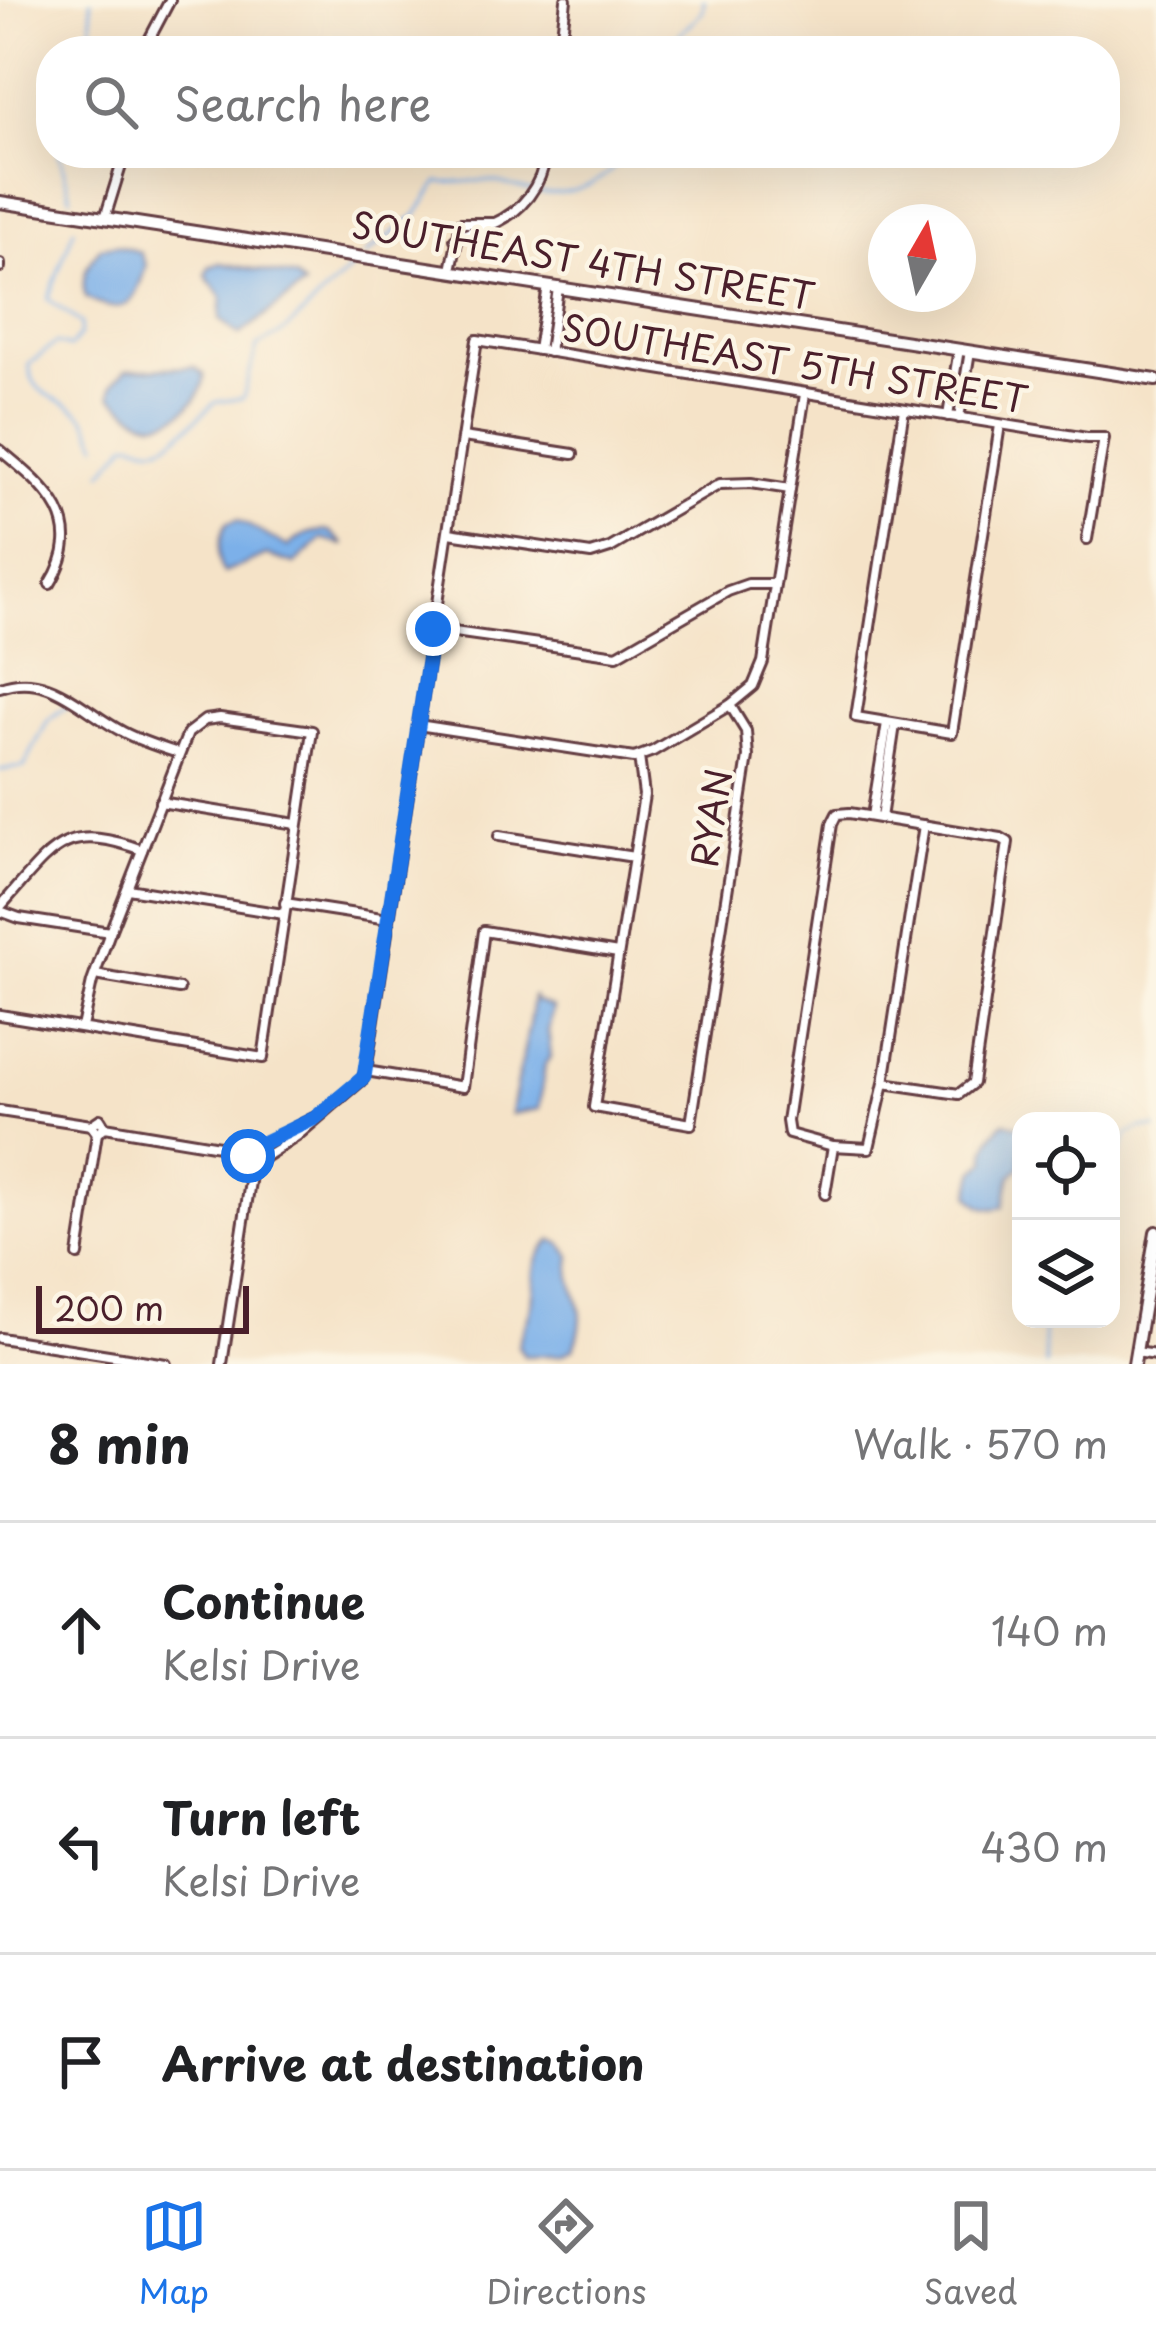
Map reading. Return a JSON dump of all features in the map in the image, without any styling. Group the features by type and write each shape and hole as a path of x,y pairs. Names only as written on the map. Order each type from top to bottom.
{"main road":[{"name":"SOUTHEAST 4TH STREET","path":"0,202 1156,380"},
{"path":"1135,1358 1156,1232"}],"street":[{"path":"151,36 170,0"},
{"path":"562,36 566,0"},
{"path":"105,218 120,168"},
{"path":"451,270 463,221 495,223 537,188 542,168"},
{"path":"543,351 553,286"},
{"name":"SOUTHEAST 5TH STREET","path":"464,437 477,340 1104,438 1087,539"},
{"path":"953,417 964,350"},
{"path":"418,725 640,757 730,705 753,686 760,672 805,394"},
{"path":"904,410 856,717 952,733 1000,424"},
{"path":"258,1160 297,1136 358,1084 366,1071 464,437 573,454"},
{"path":"0,450 41,482 64,531 64,557 50,584"},
{"path":"449,533 591,554 610,548 720,484 751,483 790,490"},
{"path":"433,629 617,655 728,591 757,583 775,584"},
{"path":"0,687 21,681 43,684 126,734 178,753"},
{"name":"RYAN","path":"618,953 594,1108 692,1124 748,757 746,731 730,705"},
{"path":"0,1015 262,1058 312,731 226,718 206,721 188,733 94,975 82,1028"},
{"path":"876,817 891,723"},
{"path":"366,1071 463,1087 484,931 618,953 644,795 640,757"},
{"path":"160,802 296,824"},
{"path":"884,1083 959,1094 973,1083 1009,842 923,825 876,817 837,814 788,1134 833,1146 869,1148 884,1083 923,825"},
{"path":"499,836 634,857"},
{"path":"110,932 19,918 0,909 47,855 70,840 103,837 142,850"},
{"path":"128,890 388,920"},
{"path":"94,975 179,989"},
{"path":"0,1111 254,1149 315,1118"},
{"path":"78,1255 98,1128"},
{"path":"825,1194 833,1146"},
{"path":"223,1364 258,1160 254,1149"},
{"path":"0,1338 166,1364"},
{"path":"1135,1358 1156,1355"}],"water":[{"path":"116,245 140,252 146,265 132,298 110,307 86,298 84,277 101,247"},
{"path":"220,263 295,277 304,286 239,335 220,319 222,297 206,276 209,267"},
{"path":"194,367 204,374 200,391 170,419 146,420 111,396 112,385 126,370"},
{"path":"238,520 288,547 302,536 324,531 345,545 322,539 295,564 267,555 224,573 220,541 227,523"},
{"path":"533,995 535,1001 553,1008 548,1031 551,1057 545,1064 539,1109 511,1114 529,1025"},
{"path":"1005,1122 1012,1124 1012,1175 1004,1206 989,1208 970,1194 975,1172 987,1161 997,1130"},
{"path":"553,1240 571,1256 579,1332 574,1348 561,1355 524,1356 518,1346 531,1307 536,1263"}],"waterway":[{"path":"91,0 92,36"},
{"path":"678,36 703,11 704,0"},
{"path":"63,168 71,197"},
{"path":"365,255 415,217 438,182 487,181 556,193 579,189 612,168"},
{"path":"74,229 48,299 81,323 80,335 70,347 56,343 29,364 39,389 80,413 98,444"},
{"path":"103,472 129,442 166,444 216,402 243,398 257,346 284,332 358,262"},
{"path":"0,770 24,767 48,720 67,706"},
{"path":"1120,1156 1127,1135 1156,1128"},
{"path":"1043,1328 1046,1364"}],"route":[{"path":"248,1156 252,1148 315,1118 364,1077 433,629"}]}
